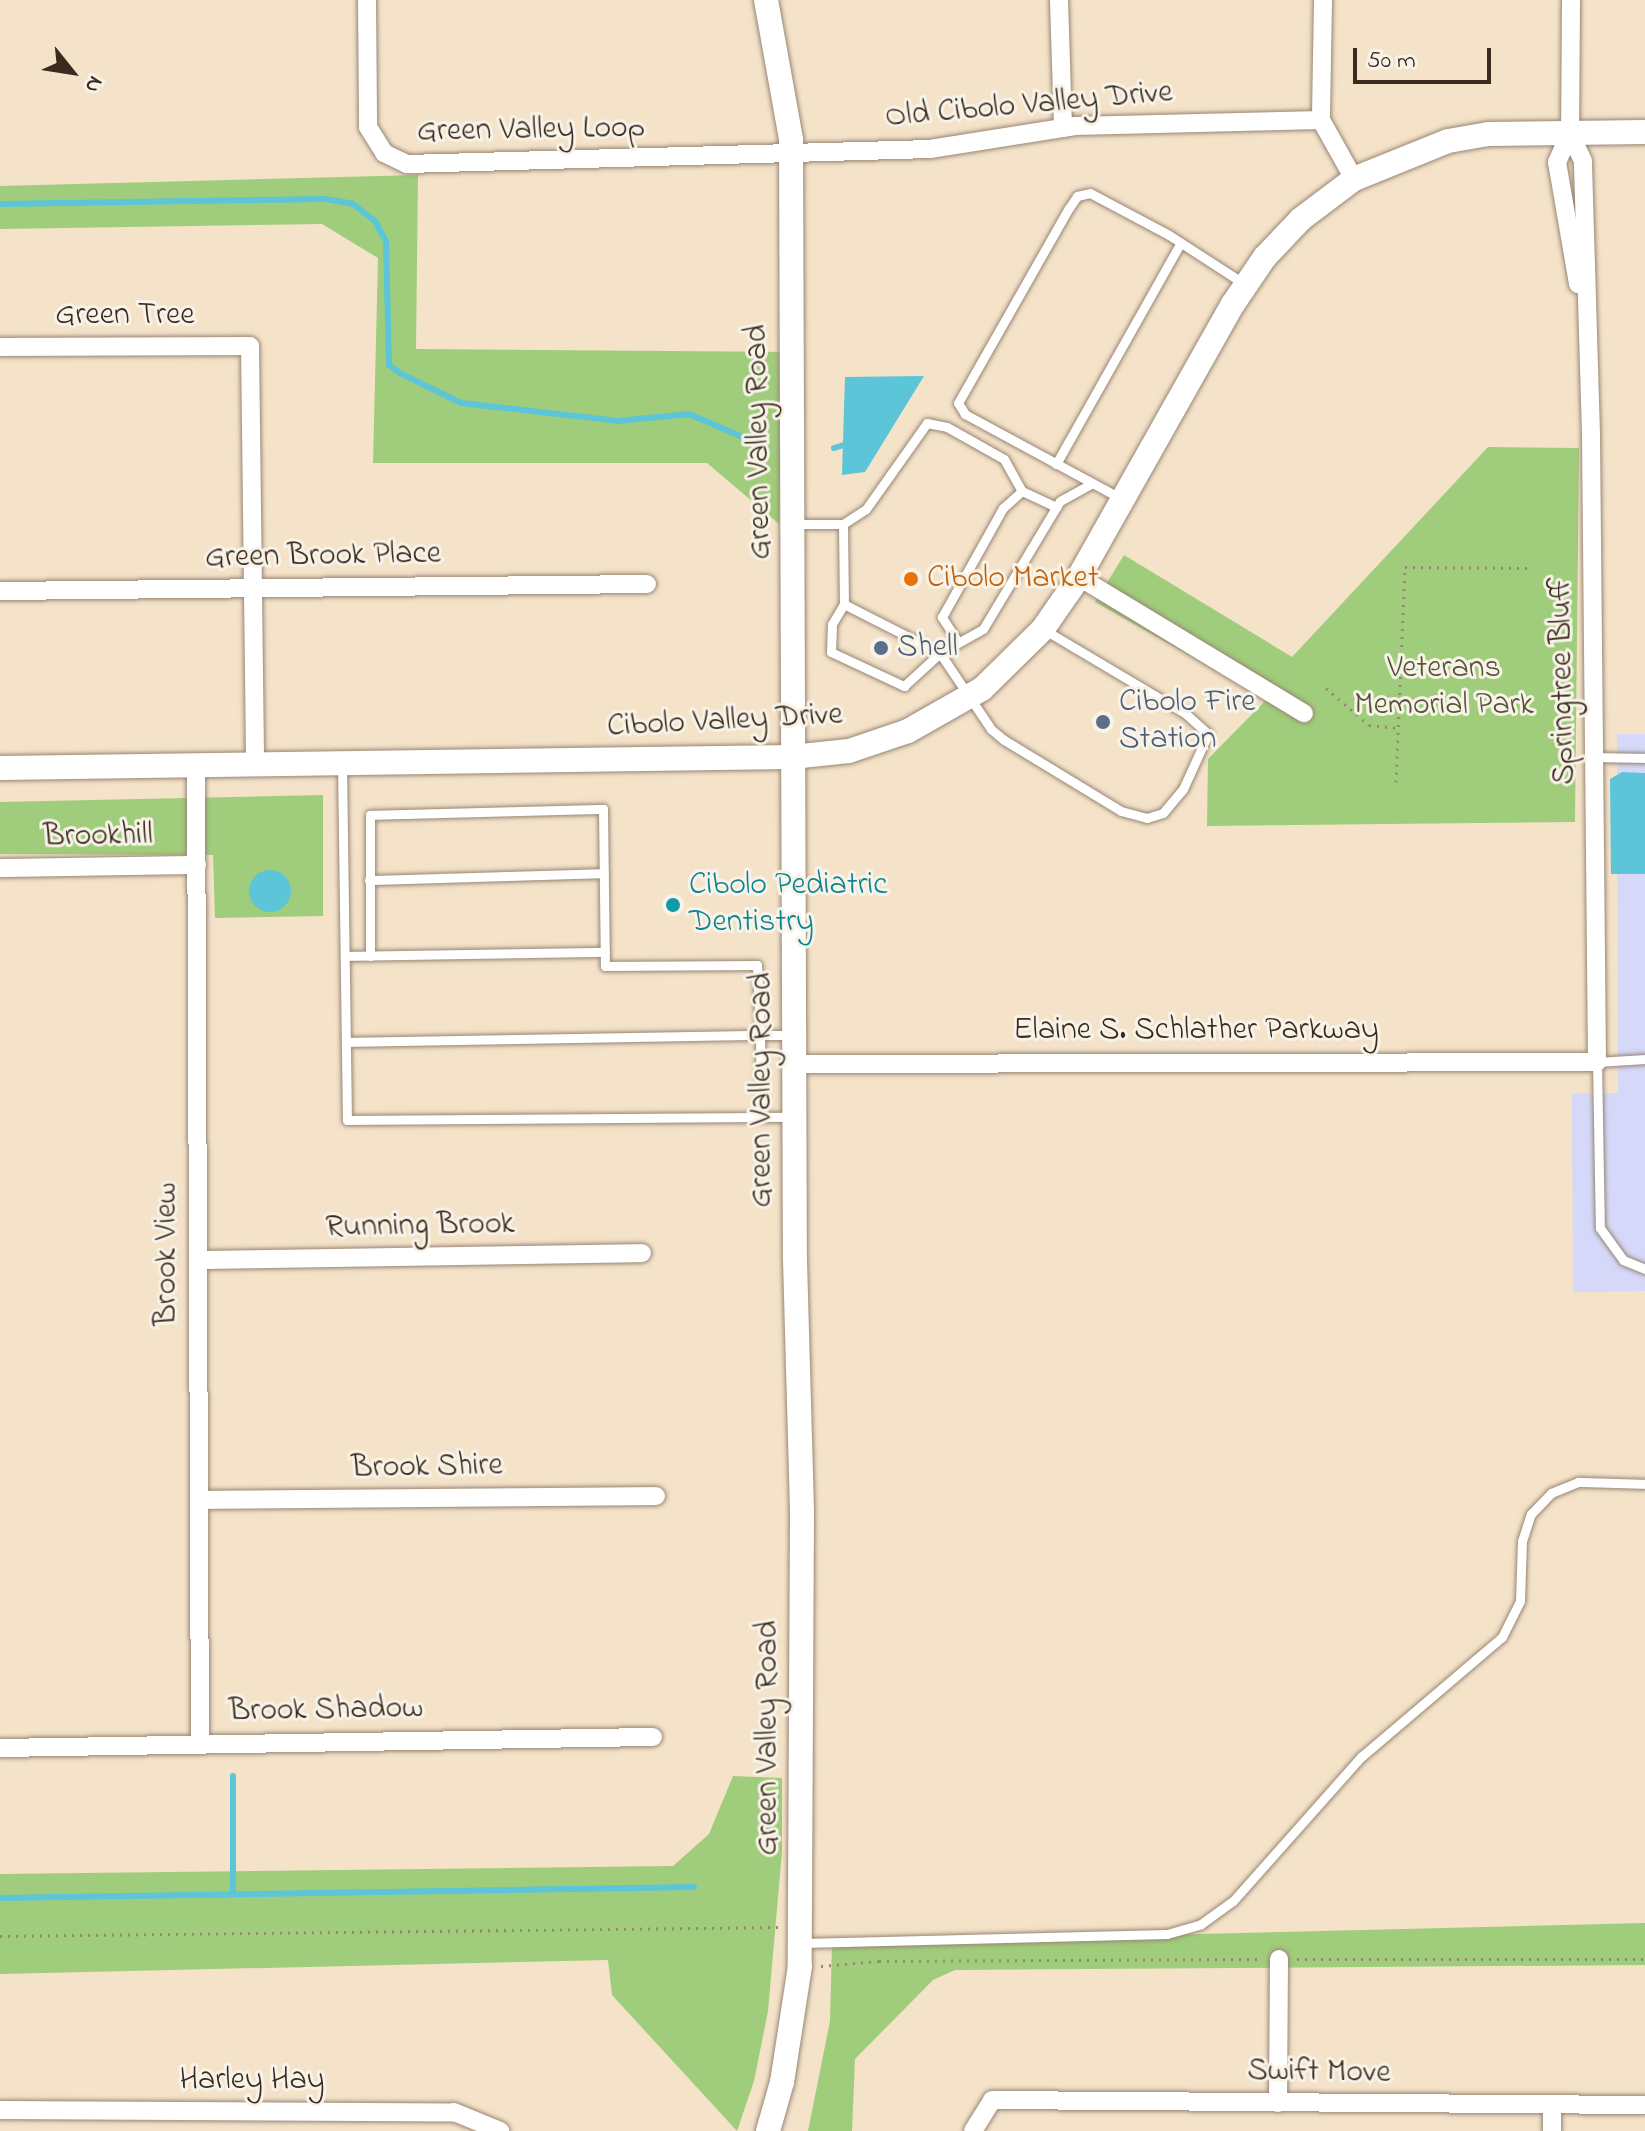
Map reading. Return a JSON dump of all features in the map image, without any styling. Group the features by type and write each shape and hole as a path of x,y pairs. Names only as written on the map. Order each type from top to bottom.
{"street":[{"name":"Green Valley Loop","path":"367,0 368,127 373,140 394,160 482,164 791,153"},
{"name":"Green Valley Road","path":"766,0 791,153 792,757 802,1514 800,1945 782,2082 768,2131"},
{"path":"1059,0 1063,128"},
{"path":"1323,0 1321,120 1354,179"},
{"name":"Springtree Bluff","path":"1571,0 1570,133 1557,162 1571,258 1583,300 1591,434 1597,1062"},
{"name":"Old Cibolo Valley Drive","path":"791,153 930,149 1063,128 1249,118 1321,120"},
{"name":"Cibolo Valley Drive","path":"0,768 792,757 849,751 879,741 948,712 971,697 1043,629 1079,577 1246,285 1301,219 1354,179 1448,141 1488,134 1645,132"},
{"name":"Green Tree","path":"0,347 250,346 253,587"},
{"path":"1079,577 1304,713"},
{"name":"Green Brook Place","path":"0,591 647,584"},
{"path":"253,587 255,765"},
{"name":"Brook View","path":"196,766 200,1742"},
{"name":"Brookhill","path":"0,868 197,865"},
{"name":"Elaine S. Schlather Parkway","path":"796,1064 1597,1062"},
{"name":"Running Brook","path":"198,1260 642,1253"},
{"name":"Brook Shire","path":"199,1500 656,1496"},
{"name":"Brook Shadow","path":"0,1748 200,1742 653,1737"},
{"path":"1278,2103 1279,1959"},
{"name":"Swift Move","path":"973,2131 992,2100 1645,2105"},
{"path":"1552,2105 1552,2131"},
{"name":"Harley Hay","path":"0,2110 454,2112 500,2131"}],"lane":[{"path":"1122,499 965,414 958,403 1077,196 1090,193 1246,285"},
{"path":"1056,464 1180,244"},
{"path":"794,524 843,524 876,497 927,423 947,427 1004,459 1022,491 1056,507"},
{"path":"843,524 844,604 832,624 831,652 892,684 904,686 940,653 983,629 1056,507 1092,483"},
{"path":"958,642 942,617 1003,508 1022,491"},
{"path":"844,604 940,653 1004,740 1108,803 1147,818 1163,813 1183,789 1208,734 1186,714 1043,629"},
{"path":"1596,757 1645,758"},
{"path":"342,764 347,1120 796,1116"},
{"path":"370,956 370,815 603,809 605,966 757,965 761,1117"},
{"path":"369,880 604,873"},
{"path":"345,956 605,952"},
{"path":"346,1042 796,1035"},
{"path":"1645,1059 1597,1062 1600,1228 1623,1260 1645,1269"},
{"path":"800,1945 1167,1934 1201,1924 1233,1901 1361,1757 1502,1637 1520,1601 1522,1541 1531,1514 1551,1493 1578,1482 1645,1484"}],"path":[{"path":"1396,782 1405,567 1528,568"},
{"path":"1326,688 1369,725 1398,728"},
{"path":"0,1936 800,1945 1279,1959 1645,1959"}],"shaded area":[{"path":"1617,734 1645,734 1645,1291 1573,1292 1572,1094 1618,1093"}],"green space":[{"path":"418,175 416,349 782,352 779,524 707,463 373,463 378,258 322,224 0,229 0,186"},
{"name":"Veterans Memorial Park","path":"1488,447 1579,448 1575,822 1207,826 1208,759 1267,699 1095,602 1124,555 1292,657"},
{"path":"323,795 323,916 215,918 213,855 0,854 0,802"},
{"path":"733,1776 782,1778 782,1852 768,2011 754,2081 737,2131 612,1995 608,1960 0,1974 0,1874 673,1866 709,1834"},
{"path":"1645,1923 1645,1965 955,1970 933,1980 855,2059 852,2131 808,2131 830,2021 832,1943"}],"water":[{"path":"924,376 865,472 842,475 845,377"},
{"path":"1622,772 1645,773 1645,874 1611,874 1610,779"},
{"path":"270,870 285,876 291,891 285,906 270,912 255,906 249,891 255,876"}],"waterway":[{"path":"0,204 326,199 353,204 375,221 386,242 389,365 400,373 461,403 618,421 689,414 766,447"},
{"path":"834,448 850,443"},
{"path":"233,1776 233,1894"},
{"path":"0,1898 694,1887"}],"place":[{"name":"Cibolo Market","path":"911,579"},
{"name":"Shell","path":"881,648"},
{"name":"Cibolo Fire Station","path":"1103,722"},
{"name":"Cibolo Pediatric Dentistry","path":"673,905"}]}
